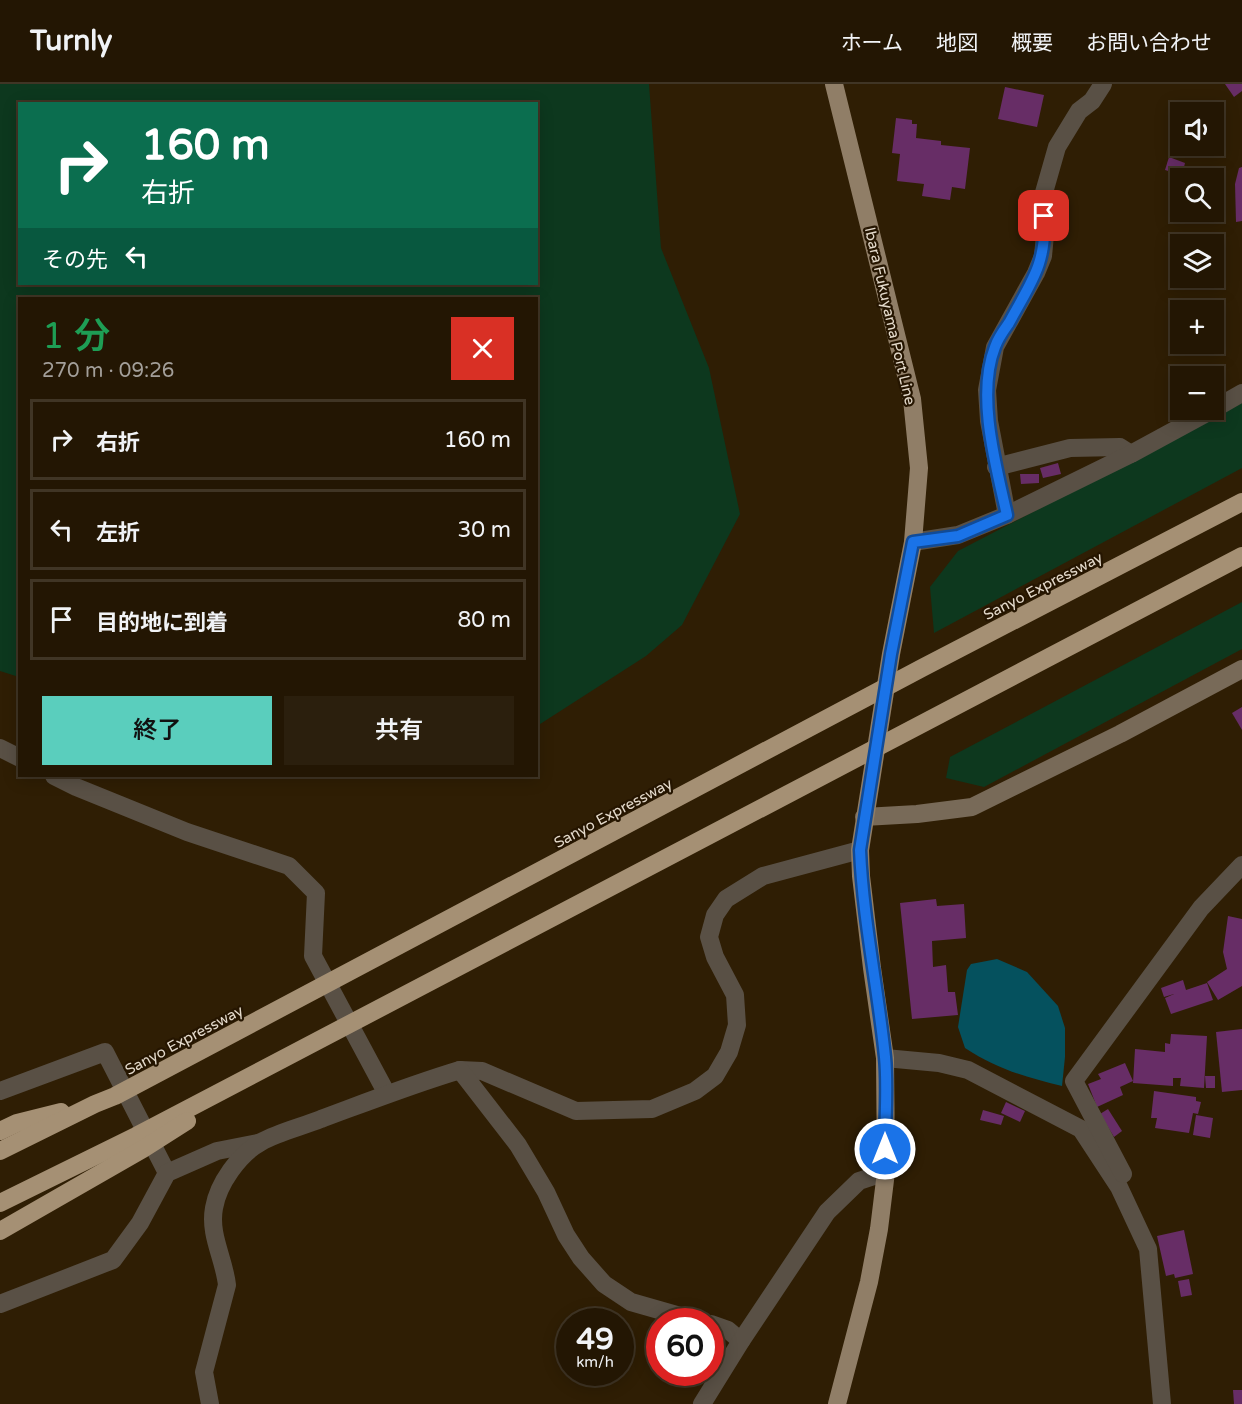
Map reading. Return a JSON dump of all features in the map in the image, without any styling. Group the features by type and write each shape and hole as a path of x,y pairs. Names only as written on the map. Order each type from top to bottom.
{"highway":[{"name":"Sanyo Expressway","path":"0,1151 116,1096 843,712 922,668 1242,502"},
{"path":"0,1231 140,1143 293,1053 1242,556"},
{"path":"0,1131 17,1123 95,1104"},
{"path":"0,1203 140,1143"}],"main road":[{"name":"Ibara Fukuyama Port Line","path":"834,84 912,399 918,468 913,542 891,654 860,850 872,968 885,1058 886,1172 869,1282 837,1404"}],"street":[{"path":"1007,515 989,421 987,390 995,347 1043,256 1045,235 1043,196 1057,147 1079,111 1092,101 1103,84"},
{"path":"1224,403 1242,393"},
{"path":"913,542 958,536 1007,515 1192,420"},
{"path":"996,467 1070,448 1120,447 1131,453"},
{"path":"864,817 917,814 972,807 1120,734 1242,669"},
{"path":"0,748 18,757"},
{"path":"56,777 187,832 289,866 316,893 313,956 387,1094"},
{"path":"0,1304 113,1260 140,1223 166,1173 217,1151 260,1143 387,1094 460,1070 482,1071 576,1111 652,1109 695,1091 715,1076 729,1052 737,1025 735,995 715,957 709,937 715,915 726,899 764,876 860,850"},
{"path":"1119,1187 1127,1181 1074,1080 1201,908 1242,865"},
{"path":"0,1091 105,1052 166,1173"},
{"path":"885,1058 939,1063 968,1070 1081,1129 1119,1187 1148,1249 1162,1404"},
{"path":"460,1070 518,1145 581,1258 604,1284 631,1302 652,1308"},
{"path":"210,1404 204,1372 227,1285 213,1231 214,1207 226,1179 237,1162 260,1143"},
{"path":"702,1404 827,1212 859,1181 886,1172"},
{"path":"724,1328 741,1341"}],"green space":[{"path":"0,84 649,84 661,248 709,368 740,514 682,625 646,656 538,725 538,297 18,297 18,677 0,671"},
{"path":"1242,403 1242,468 934,633 930,587 958,551 1209,420 1224,420 1224,412"},
{"path":"1242,602 1242,649 984,787 946,778 950,757"}],"water":[{"path":"997,959 1027,972 1058,1006 1065,1028 1062,1086 1012,1072 988,1062 965,1048 958,1027 967,970 971,964"}],"building":[{"path":"1225,84 1242,84 1242,91 1234,97"},
{"path":"1005,87 1044,95 1037,127 998,119"},
{"path":"896,118 912,120 912,124 917,124 916,138 941,141 941,145 970,148 965,189 952,187 950,200 922,196 924,184 897,181 900,154 892,153"},
{"path":"1169,157 1185,163 1184,168 1170,168 1170,171 1165,170"},
{"path":"1242,167 1242,221 1236,222 1235,184 1239,168"},
{"path":"1058,463 1061,474 1043,478 1040,468"},
{"path":"1020,474 1039,474 1039,483 1021,484"},
{"path":"1242,707 1242,730 1232,713"},
{"path":"936,899 937,906 964,904 966,938 932,941 933,967 946,965 948,992 955,992 958,1015 912,1019 900,903"},
{"path":"1228,916 1242,919 1242,986 1218,1000 1207,982 1227,969 1223,952"},
{"path":"1183,980 1186,990 1207,983 1213,1000 1171,1014 1165,998 1174,994 1164,997 1161,988"},
{"path":"1242,1029 1242,1090 1222,1092 1216,1032"},
{"path":"1171,1034 1207,1036 1204,1088 1180,1086 1181,1078 1173,1078 1173,1086 1133,1083 1135,1049 1165,1052 1165,1043 1170,1044"},
{"path":"1125,1063 1133,1081 1120,1087 1123,1095 1097,1107 1088,1084 1101,1079 1098,1074"},
{"path":"1205,1076 1215,1076 1215,1088 1206,1088"},
{"path":"1154,1091 1196,1097 1196,1101 1201,1102 1198,1114 1193,1113 1189,1133 1155,1128 1157,1118 1151,1118"},
{"path":"1006,1102 1025,1111 1020,1122 1001,1113"},
{"path":"1108,1109 1122,1131 1114,1137 1100,1114"},
{"path":"983,1110 1004,1116 1001,1125 980,1120"},
{"path":"1196,1115 1213,1118 1210,1138 1193,1135"},
{"path":"1184,1230 1193,1274 1175,1278 1174,1274 1166,1276 1157,1236"},
{"path":"1189,1279 1192,1295 1181,1297 1178,1281"},
{"path":"1233,1390 1242,1390 1242,1404 1234,1404"}],"route":[{"path":"885,1149 885,1058 872,968 860,850 891,654 913,542 958,536 1007,515 996,467 987,390 995,347 1043,256 1044,216"}]}
